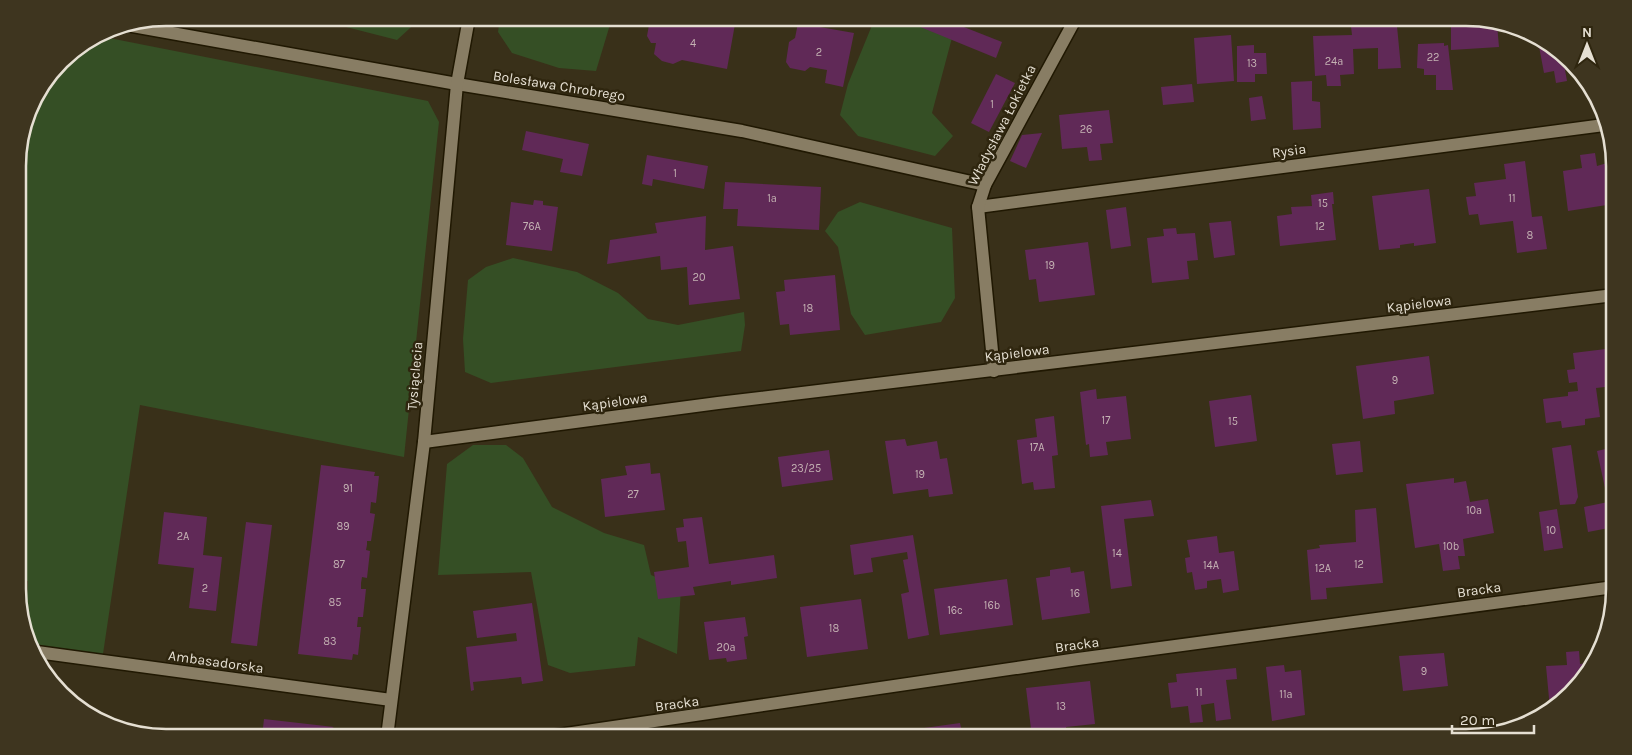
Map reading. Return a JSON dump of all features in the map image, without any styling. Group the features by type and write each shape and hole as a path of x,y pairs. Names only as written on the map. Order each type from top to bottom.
{"street":[{"name":"Władysława Łokietka","path":"994,371 978,207 985,186 1072,26"},
{"name":"Tysiąclecia","path":"388,729 424,442 457,84 467,27"},
{"name":"Bolesława Chrobrego","path":"146,28 457,84 742,131 985,186"},
{"name":"Rysia","path":"978,207 1599,126"},
{"name":"Kąpielowa","path":"424,442 718,403 1606,296"},
{"name":"Bracka","path":"603,729 1078,660 1606,587"},
{"name":"Ambasadorska","path":"42,653 391,700"}],"green space":[{"path":"872,26 952,26 953,34 932,113 953,136 935,156 858,136 840,115 848,84"},
{"path":"346,27 411,27 397,40"},
{"path":"499,27 609,27 596,71 559,68 512,53 498,32"},
{"path":"110,38 428,101 439,122 404,457 140,405 103,654 39,646 27,607 28,581 26,581 27,158 31,130 37,113 55,81 74,61"},
{"path":"860,202 952,228 955,298 941,322 865,335 851,314 838,247 825,231 838,212"},
{"path":"513,258 577,272 618,293 648,319 678,325 744,312 745,325 741,351 491,383 465,372 463,339 468,280 486,267"},
{"path":"473,445 506,445 523,458 552,507 604,533 644,545 651,575 681,588 677,654 638,637 635,666 570,673 548,665 531,572 438,575 447,464"}],"building":[{"path":"817,26 854,33 843,87 825,83 827,70 810,67 805,71 790,68 786,62 789,42 795,38 797,27"},
{"path":"919,26 962,26 1002,42 996,58"},
{"path":"1351,26 1397,26 1401,68 1378,69 1378,48 1353,49 1354,74 1340,75 1341,86 1327,86 1326,75 1315,76 1313,36 1352,35"},
{"path":"1451,26 1498,30 1499,47 1451,50"},
{"path":"649,27 735,27 727,69 682,60 673,64 662,61 654,54 656,43 651,43 647,36"},
{"path":"1231,35 1234,81 1197,84 1194,38"},
{"path":"1444,43 1444,46 1448,45 1453,90 1436,90 1436,75 1424,75 1424,69 1417,68 1418,44"},
{"path":"1254,45 1254,53 1266,53 1267,74 1255,74 1255,82 1237,82 1237,46"},
{"path":"1539,48 1562,64 1562,70 1565,70 1567,81 1556,83 1554,71 1544,73"},
{"path":"996,74 1015,83 989,132 971,123"},
{"path":"1312,81 1312,101 1320,102 1321,128 1293,130 1291,82"},
{"path":"1192,84 1194,102 1163,105 1161,87"},
{"path":"1262,96 1266,119 1251,121 1249,98"},
{"path":"1109,110 1113,143 1100,144 1102,160 1089,161 1087,147 1062,149 1059,115"},
{"path":"526,131 589,144 582,176 560,172 563,159 522,150"},
{"path":"1042,133 1026,168 1010,161 1022,135"},
{"path":"1595,153 1597,166 1606,163 1606,205 1568,211 1563,171 1582,168 1580,155"},
{"path":"647,155 708,166 704,189 653,179 652,186 642,184"},
{"path":"1525,161 1532,217 1542,216 1547,249 1517,253 1513,221 1480,225 1478,214 1469,215 1466,197 1476,196 1474,183 1506,179 1504,164"},
{"path":"725,182 821,187 819,230 737,226 738,209 723,209"},
{"path":"1429,189 1436,243 1414,246 1414,243 1400,245 1400,248 1379,250 1372,196"},
{"path":"1333,192 1334,204 1332,204 1336,240 1280,246 1277,216 1292,214 1291,207 1312,206 1311,195"},
{"path":"534,200 543,201 543,205 558,207 552,251 506,245 511,202 533,205"},
{"path":"1126,207 1131,246 1111,249 1106,210"},
{"path":"706,216 705,250 733,246 740,299 689,305 687,267 661,270 660,256 607,264 610,240 657,233 655,223"},
{"path":"1231,221 1235,255 1214,258 1209,223"},
{"path":"1176,228 1177,234 1195,233 1198,260 1187,261 1189,279 1152,283 1147,238 1164,236 1163,229"},
{"path":"1088,242 1095,295 1039,302 1036,279 1029,280 1025,250"},
{"path":"835,275 840,330 790,335 789,324 780,325 776,292 785,291 784,280"},
{"path":"1606,349 1606,387 1596,388 1600,417 1585,419 1585,425 1562,428 1561,421 1546,423 1543,399 1568,396 1568,392 1578,391 1577,382 1569,383 1567,370 1575,369 1573,353"},
{"path":"1429,356 1434,394 1394,401 1395,414 1363,419 1356,366"},
{"path":"1096,389 1097,399 1126,396 1131,439 1106,442 1108,455 1090,457 1089,444 1086,445 1080,392"},
{"path":"1251,395 1257,441 1215,447 1209,401"},
{"path":"1054,416 1058,455 1052,456 1055,488 1034,490 1033,482 1022,484 1017,440 1037,437 1035,419"},
{"path":"905,439 907,446 937,441 940,459 947,458 953,494 929,497 928,489 893,494 885,441"},
{"path":"1360,441 1363,472 1336,475 1332,444"},
{"path":"1571,445 1578,497 1575,504 1560,505 1552,448"},
{"path":"1606,449 1606,493 1597,451"},
{"path":"829,450 833,480 782,487 778,457"},
{"path":"650,463 651,474 660,473 665,510 605,517 601,479 627,475 625,466"},
{"path":"321,465 375,472 374,476 379,476 376,503 371,502 370,513 375,514 371,541 367,541 366,550 370,551 367,578 362,577 361,583 361,589 366,589 363,617 358,617 357,627 361,627 358,655 353,654 352,660 298,654"},
{"path":"1454,478 1454,483 1466,481 1470,502 1488,499 1494,533 1463,539 1465,556 1458,556 1460,569 1443,571 1439,544 1415,548 1406,484"},
{"path":"1151,500 1154,516 1124,519 1132,586 1111,589 1101,506"},
{"path":"1606,502 1606,529 1588,532 1584,507"},
{"path":"1376,508 1383,583 1326,588 1327,599 1311,600 1307,550 1320,548 1319,545 1356,542 1355,510"},
{"path":"1557,509 1563,548 1544,551 1539,512"},
{"path":"164,512 207,517 203,555 222,557 216,611 189,608 194,568 158,564"},
{"path":"702,517 709,564 774,555 777,578 731,585 731,581 693,587 695,595 658,599 654,572 689,567 686,541 678,542 676,528 684,527 683,519"},
{"path":"246,522 272,525 257,646 231,643"},
{"path":"913,535 929,635 908,639 901,594 909,592 903,560 908,559 907,552 871,558 873,572 854,575 850,545"},
{"path":"1217,536 1219,553 1234,551 1239,590 1223,593 1221,579 1207,581 1207,588 1195,590 1192,572 1187,573 1185,558 1190,557 1187,540"},
{"path":"1070,567 1071,573 1084,571 1090,613 1042,620 1036,578 1050,576 1050,570"},
{"path":"1007,579 1013,625 940,635 934,589"},
{"path":"861,599 868,649 807,657 800,607"},
{"path":"532,603 543,681 522,684 521,677 473,682 474,690 471,691 466,647 517,641 516,633 477,638 473,611"},
{"path":"745,617 748,636 744,637 747,659 727,662 726,658 709,660 704,622"},
{"path":"1579,651 1580,664 1584,663 1571,681 1549,700 1546,666 1567,665 1566,652"},
{"path":"1444,653 1448,686 1403,691 1399,656"},
{"path":"1284,665 1285,672 1301,670 1305,715 1272,721 1266,667"},
{"path":"1236,668 1237,679 1226,680 1231,719 1216,721 1214,703 1201,705 1203,722 1190,723 1188,706 1171,708 1168,683 1177,682 1176,674"},
{"path":"1090,681 1095,724 1066,728 1031,728 1026,688"},
{"path":"264,719 334,727 330,729 263,729"},
{"path":"960,723 961,728 921,728"}]}
